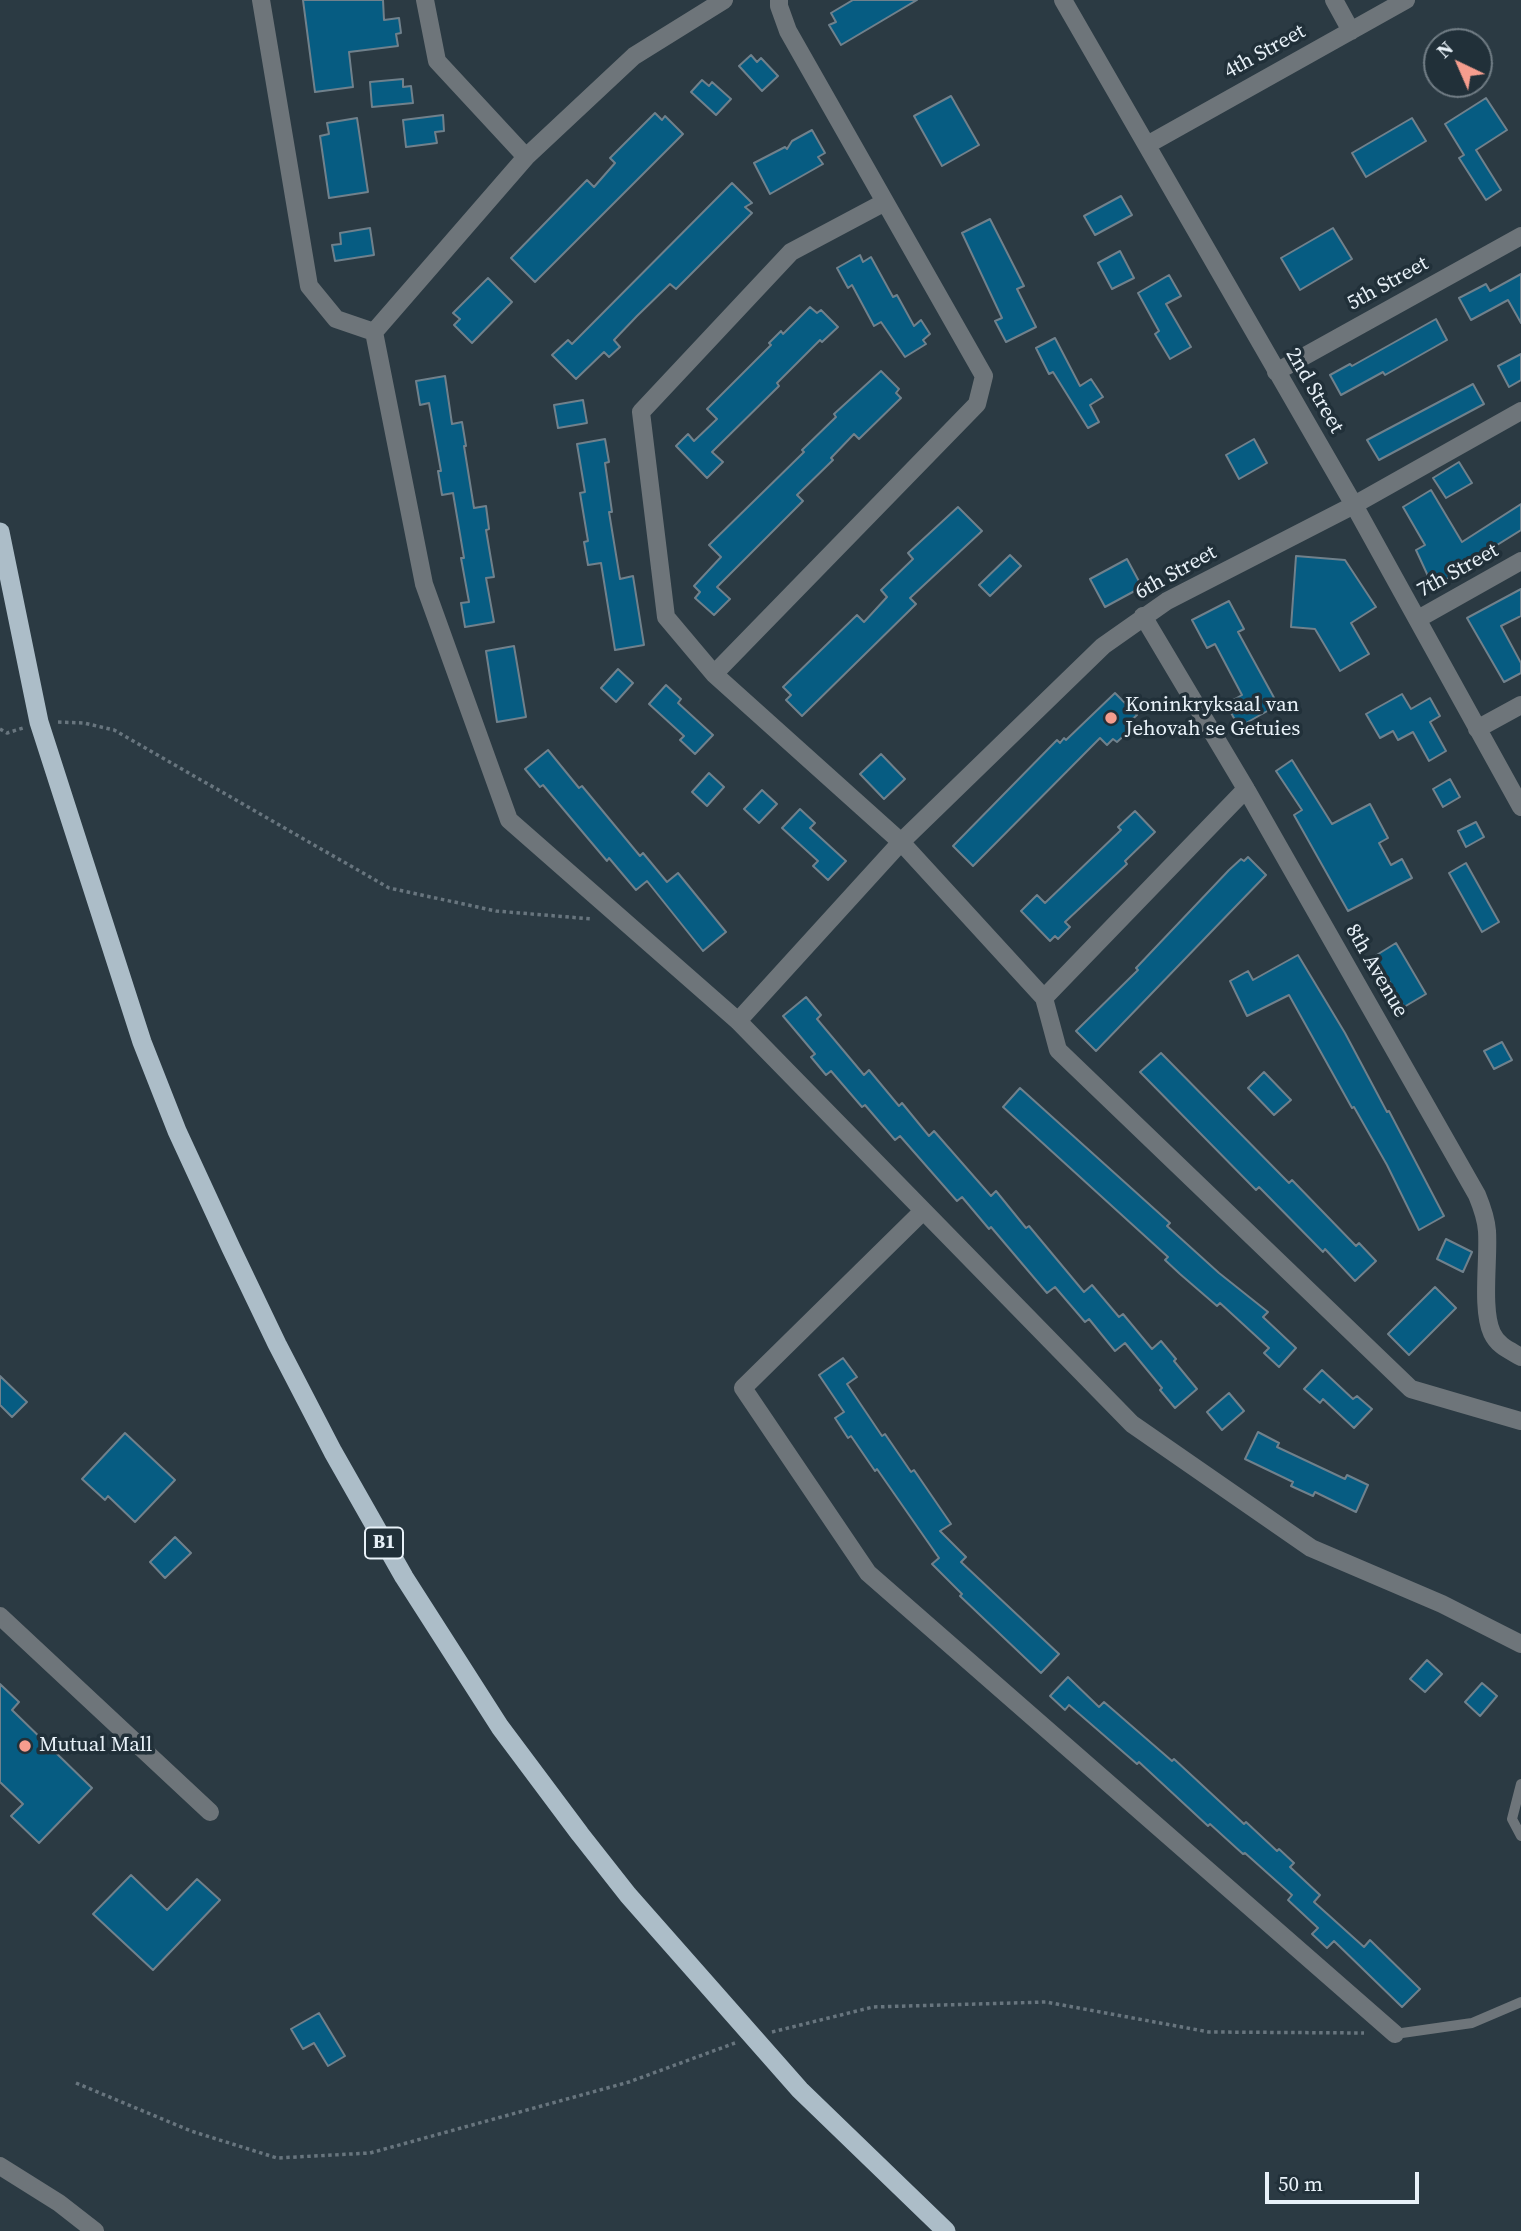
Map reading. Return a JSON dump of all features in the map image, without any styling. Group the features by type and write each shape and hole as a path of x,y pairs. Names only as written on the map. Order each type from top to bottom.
{"highway":[{"name":"B1","path":"0,532 39,722 142,1042 177,1131 276,1344 333,1452 404,1577 499,1727 628,1895 800,2090 946,2231"}],"street":[{"path":"261,0 309,286 336,319 374,332"},
{"path":"425,0 437,61 526,157"},
{"path":"374,332 526,157 634,56 724,0"},
{"path":"714,674 977,404 984,376 788,31 779,0"},
{"name":"2nd Street","path":"1063,0 1354,505 1521,807"},
{"path":"1334,0 1351,31"},
{"name":"4th Street","path":"1147,145 1406,0"},
{"path":"885,202 791,253 641,412 666,617 714,674 901,842 1044,998 1058,1050 1411,1389 1521,1421"},
{"name":"5th Street","path":"1276,372 1521,236"},
{"path":"374,332 424,584 509,820 738,1021 1132,1424 1311,1548 1443,1604 1521,1644"},
{"name":"6th Street","path":"738,1021 901,842 1103,646 1167,601 1354,505 1521,411"},
{"name":"7th Street","path":"1418,620 1521,561"},
{"name":"8th Avenue","path":"1143,616 1246,789 1478,1195 1485,1214 1487,1233 1488,1321 1493,1335 1502,1346 1521,1357"},
{"path":"1477,729 1521,705"},
{"path":"1044,998 1246,789"},
{"path":"923,1211 743,1388 868,1573 1395,2034"},
{"path":"0,1616 210,1812"},
{"path":"0,2166 38,2189 95,2231"}],"lane":[{"path":"1521,1784 1513,1819 1521,1836"},
{"path":"1395,2034 1472,2023 1521,2002"}],"path":[{"path":"39,722 84,723 114,730 389,888 496,911 626,922"},
{"path":"76,2083 191,2131 277,2158 370,2153 629,2082 753,2036 873,2007 1046,2002 1209,2032 1395,2034"}],"building":[{"path":"303,0 383,0 384,20 399,18 401,33 396,34 398,46 349,52 353,87 315,92"},
{"path":"853,0 917,0 841,45 829,25 836,22 831,13"},
{"path":"751,55 757,62 761,58 778,76 762,91 739,66"},
{"path":"403,79 403,87 411,86 413,103 372,107 370,82"},
{"path":"702,80 709,86 712,82 731,99 716,115 691,92"},
{"path":"951,96 979,145 942,166 914,116"},
{"path":"1486,98 1507,130 1476,150 1501,190 1486,200 1459,158 1464,155 1445,124"},
{"path":"655,113 662,120 665,116 683,134 535,282 511,258 587,180 594,187 615,163 610,158"},
{"path":"443,115 444,131 435,132 437,143 406,147 403,120"},
{"path":"357,118 368,192 329,198 320,136 329,134 327,123"},
{"path":"1412,118 1426,141 1366,177 1352,153"},
{"path":"812,130 825,153 818,157 823,164 770,194 754,163 785,147 787,149 792,141"},
{"path":"732,183 752,203 745,207 752,213 676,289 670,284 637,316 614,340 620,347 609,357 604,352 576,379 552,355 568,340 572,344"},
{"path":"1121,196 1132,215 1095,235 1084,216"},
{"path":"990,219 1024,286 1017,289 1036,327 1006,342 995,321 1002,318 962,233"},
{"path":"370,228 374,255 335,261 332,245 341,244 340,233"},
{"path":"1333,228 1352,259 1300,290 1281,258"},
{"path":"1120,251 1134,278 1112,289 1098,263"},
{"path":"860,255 863,262 871,257 893,297 897,295 914,326 921,320 930,334 923,340 926,344 905,357 881,322 874,326 852,285 848,288 837,268"},
{"path":"1521,274 1521,323 1508,300 1471,320 1459,298 1486,284 1490,291"},
{"path":"1169,275 1181,296 1166,304 1191,347 1170,359 1155,334 1159,331 1138,293"},
{"path":"488,278 512,302 472,343 454,325 460,319 453,313"},
{"path":"810,307 817,313 821,310 838,327 822,342 820,340 777,383 779,386 712,452 723,462 707,478 676,446 688,434 694,441 717,419 707,409 771,345 769,343 781,331 783,334"},
{"path":"1436,319 1447,340 1385,375 1383,372 1341,395 1330,375 1350,364 1352,366"},
{"path":"1055,338 1080,386 1091,379 1103,397 1090,405 1099,422 1088,428 1053,372 1049,374 1036,348"},
{"path":"1521,354 1521,380 1509,387 1498,366"},
{"path":"881,371 899,389 896,393 901,398 859,439 854,434 831,458 833,460 797,495 803,501 717,587 730,599 714,615 695,598 700,592 694,586 721,557 709,545 804,452 802,450 836,417 834,414"},
{"path":"445,376 452,424 462,422 474,508 486,506 489,529 486,530 494,577 486,578 494,622 465,627 461,603 469,602 453,493 442,495 438,471 441,471 429,403 420,405 416,381"},
{"path":"1473,384 1484,404 1379,460 1367,440"},
{"path":"583,400 587,423 558,428 554,405"},
{"path":"605,439 609,462 605,463 612,512 609,512 620,579 633,576 644,645 615,650 601,563 588,565 584,542 588,541 580,493 585,492 577,444"},
{"path":"1254,439 1267,463 1239,479 1226,455"},
{"path":"1459,462 1472,483 1446,498 1433,478"},
{"path":"1431,490 1462,542 1521,504 1521,530 1443,581 1428,576 1416,550 1425,545 1403,507"},
{"path":"958,507 982,531 910,598 916,604 802,716 786,700 791,695 783,687 857,615 864,622 887,597 881,590 913,559 908,553"},
{"path":"1010,555 1021,566 990,596 979,585"},
{"path":"1296,556 1345,560 1376,607 1351,623 1369,654 1340,671 1315,629 1291,627"},
{"path":"1127,559 1142,587 1105,607 1090,579"},
{"path":"1521,589 1521,616 1501,626 1521,663 1521,673 1504,682 1467,618"},
{"path":"1229,601 1244,629 1238,632 1278,705 1239,727 1226,704 1242,695 1215,644 1207,648 1192,620"},
{"path":"514,646 526,717 497,722 486,651"},
{"path":"618,669 633,683 616,702 601,688"},
{"path":"666,685 681,699 678,703 713,735 695,754 680,740 684,736 649,704"},
{"path":"1115,693 1137,715 1126,725 1130,730 1117,742 1113,739 1107,745 1100,738 973,866 953,846 1057,740 1060,743 1064,738 1066,740"},
{"path":"1402,694 1411,709 1430,698 1440,716 1430,722 1446,751 1429,761 1413,732 1398,740 1393,731 1380,738 1366,714"},
{"path":"548,750 640,856 643,853 667,882 678,873 726,932 703,951 647,881 636,890 609,858 607,861 543,785 540,787 525,769"},
{"path":"881,754 905,779 884,799 860,774"},
{"path":"1292,760 1332,824 1370,804 1388,838 1379,843 1391,865 1402,859 1412,878 1348,911 1294,815 1302,810 1276,771"},
{"path":"709,773 724,787 707,806 692,792"},
{"path":"1450,779 1460,797 1443,807 1433,789"},
{"path":"762,790 777,804 759,823 744,809"},
{"path":"800,809 815,823 810,828 846,861 828,880 813,866 818,861 782,828"},
{"path":"1135,811 1155,832 1125,861 1127,864 1065,922 1070,927 1058,939 1055,936 1050,941 1021,911 1037,895 1045,903 1121,830 1118,827"},
{"path":"1476,822 1484,837 1466,847 1458,831"},
{"path":"1248,857 1266,875 1096,1051 1076,1031 1138,970 1136,968 1229,870 1241,859 1244,861"},
{"path":"1466,863 1499,922 1482,932 1449,873"},
{"path":"1396,943 1426,994 1404,1007 1375,956"},
{"path":"1298,955 1345,1033 1387,1112 1389,1111 1444,1216 1419,1230 1387,1165 1289,995 1247,1016 1230,981 1248,971 1253,980"},
{"path":"806,997 821,1015 817,1019 864,1075 869,1070 899,1106 902,1103 929,1136 934,1131 991,1196 996,1191 1084,1292 1092,1285 1119,1317 1123,1314 1152,1349 1161,1341 1197,1389 1175,1408 1125,1343 1115,1351 1089,1319 1085,1322 1055,1287 1047,1293 962,1197 957,1201 900,1136 895,1140 831,1071 826,1075 811,1057 815,1054 783,1016"},
{"path":"1502,1042 1512,1060 1494,1069 1484,1051"},
{"path":"1161,1053 1289,1183 1292,1180 1356,1246 1359,1243 1376,1261 1355,1281 1259,1187 1256,1190 1140,1072"},
{"path":"1264,1072 1291,1100 1274,1115 1248,1088"},
{"path":"1020,1088 1170,1223 1167,1226 1219,1273 1268,1312 1263,1317 1296,1348 1279,1367 1264,1353 1269,1348 1220,1303 1217,1306 1180,1274 1165,1260 1168,1257 1003,1107"},
{"path":"1446,1239 1472,1252 1463,1272 1437,1259"},
{"path":"1435,1287 1456,1308 1409,1355 1388,1334"},
{"path":"843,1358 857,1377 847,1384 882,1436 885,1434 911,1472 914,1470 951,1524 940,1531 966,1557 961,1562 1059,1654 1041,1673 960,1596 962,1594 932,1564 939,1558 877,1469 875,1471 835,1418 844,1412 819,1375"},
{"path":"1322,1370 1353,1399 1357,1396 1372,1409 1354,1428 1323,1399 1320,1403 1304,1389"},
{"path":"0,1376 27,1402 12,1417 0,1405"},
{"path":"1229,1393 1244,1411 1222,1430 1207,1412"},
{"path":"1258,1432 1279,1443 1277,1447 1345,1479 1347,1475 1368,1485 1356,1512 1315,1492 1313,1496 1291,1486 1293,1482 1245,1459"},
{"path":"125,1433 175,1480 135,1522 108,1496 105,1500 82,1479"},
{"path":"175,1537 191,1553 165,1578 150,1562"},
{"path":"1427,1660 1442,1674 1425,1692 1410,1679"},
{"path":"1068,1677 1099,1707 1104,1702 1172,1761 1174,1759 1244,1824 1246,1822 1277,1851 1279,1849 1294,1863 1290,1867 1320,1895 1314,1902 1364,1947 1370,1940 1420,1989 1402,2007 1334,1941 1327,1948 1312,1934 1318,1928 1288,1900 1292,1895 1210,1824 1208,1826 1139,1762 1137,1764 1069,1705 1065,1710 1050,1696"},
{"path":"1482,1683 1497,1696 1480,1716 1465,1702"},
{"name":"Mutual Mall","path":"0,1684 19,1702 12,1710 92,1788 39,1843 11,1816 23,1804 0,1782"},
{"path":"131,1875 167,1910 197,1879 220,1900 153,1970 93,1914"},
{"path":"319,2013 345,2056 328,2066 314,2043 303,2049 291,2029"}],"place":[{"name":"Koninkryksaal van Jehovah se Getuies","path":"1111,718"},
{"name":"Mutual Mall","path":"25,1746"}]}
